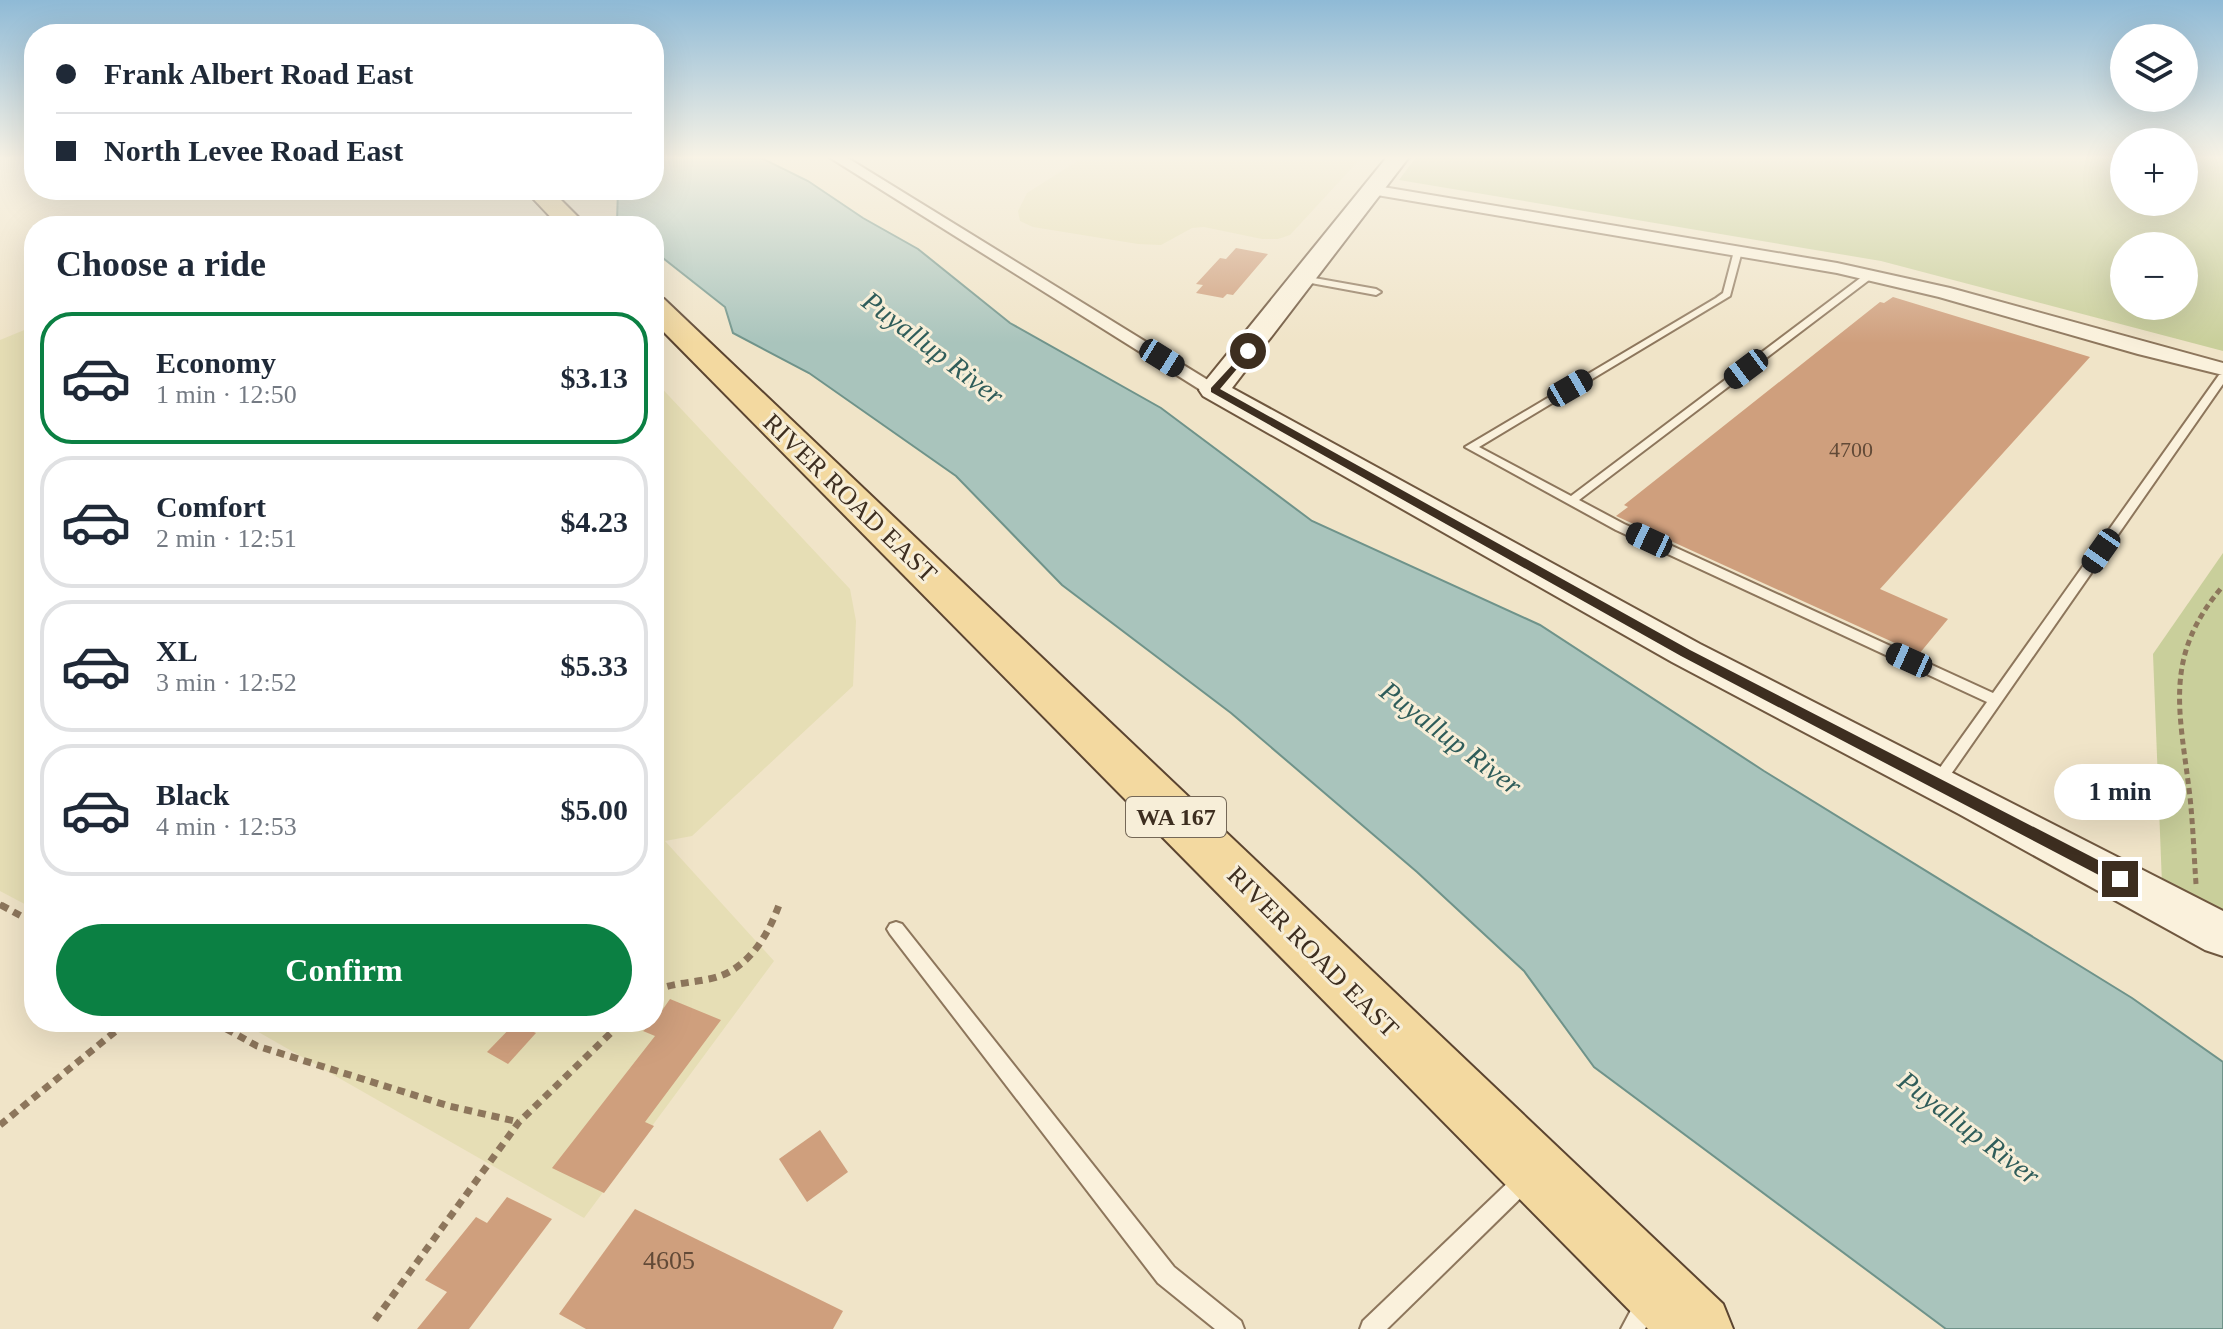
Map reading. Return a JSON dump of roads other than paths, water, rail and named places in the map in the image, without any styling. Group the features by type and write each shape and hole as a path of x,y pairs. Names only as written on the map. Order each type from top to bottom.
{"main road":[{"name":"RIVER ROAD EAST","path":"664,315 1535,1170 1644,1308 1698,1329"}],"street":[{"path":"937,219 1214,390 1686,653 2223,935"},
{"path":"1214,390 1349,219"},
{"path":"1546,219 1870,275 2223,369"}],"lane":[{"path":"1738,251 1727,294 1719,300 1471,447 1620,527 1996,700"},
{"path":"1571,501 1870,275"},
{"path":"1303,279 1376,292"},
{"path":"1937,783 2223,377"},
{"path":"896,929 1166,1275 1233,1329"},
{"path":"1371,1329 1535,1170"}],"water":[{"name":"Puyallup River","path":"664,219 865,219 918,249 1010,323 1161,408 1312,521 1540,625 1764,771 2132,998 2223,1062 2223,1329 1946,1329 1594,1067 1524,971 1417,872 1231,713 1062,585 956,476 809,373 733,333 725,307 664,259"}]}
